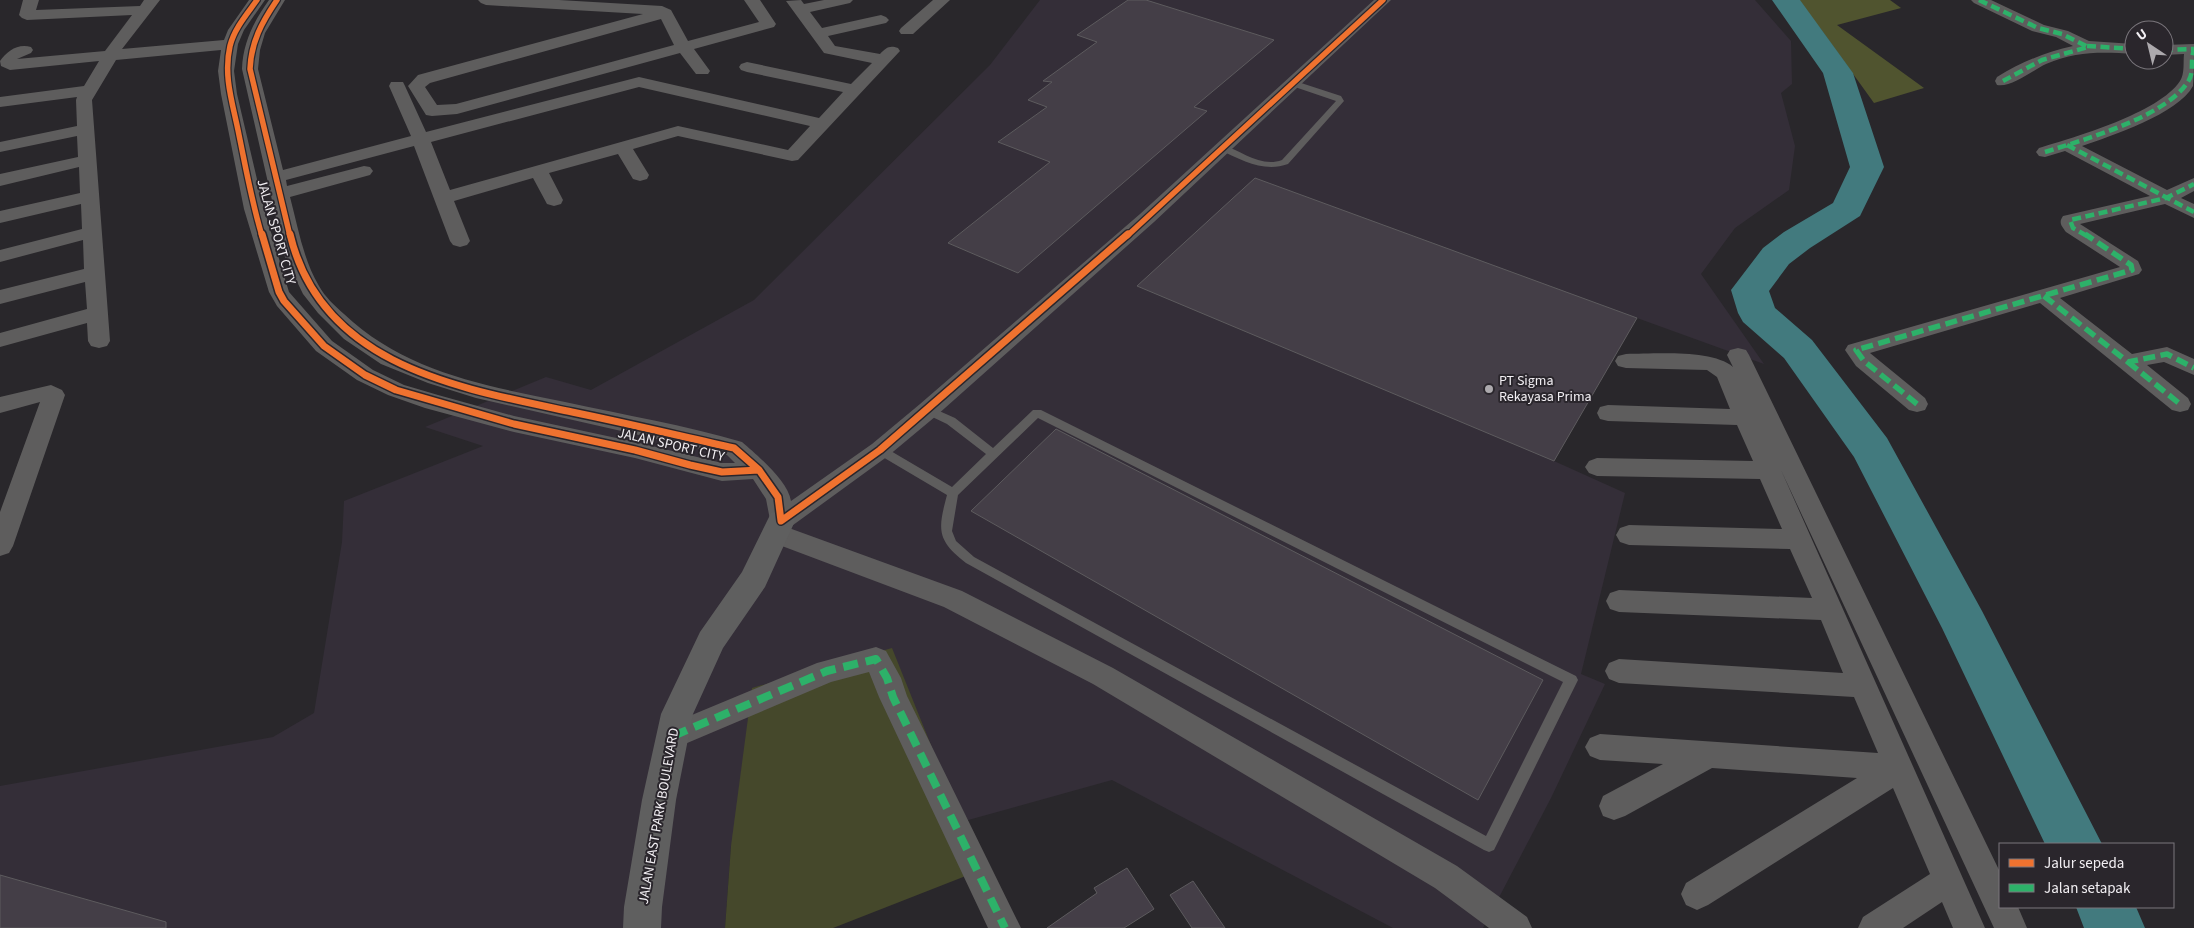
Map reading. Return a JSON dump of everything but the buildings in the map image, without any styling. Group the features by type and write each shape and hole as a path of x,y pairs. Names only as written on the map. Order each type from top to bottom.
{"main road":[{"name":"JALAN EAST PARK BOULEVARD","path":"642,928 642,907 659,800 678,714 711,641 754,579 778,527"}],"street":[{"path":"31,0 27,16 147,5"},
{"name":"JALAN SPORT CITY","path":"258,0 233,37 226,71 229,94 254,209 270,268 284,301 324,346 366,375 396,390 505,421 635,450 690,465 722,472 759,470"},
{"name":"JALAN SPORT CITY","path":"277,0 262,20 254,37 250,54 250,69 295,257 310,290 325,308 352,334 390,359 436,378 484,393 734,448 759,470"},
{"path":"486,0 655,10 666,13 683,46 702,71"},
{"path":"666,13 424,79 416,86 432,111 441,111 768,24 752,0"},
{"path":"443,198 678,131 792,156 888,56 830,50 797,6 845,0"},
{"path":"907,31 942,0"},
{"path":"778,527 880,450 928,410 1147,218 1383,0"},
{"path":"1979,0 2038,28 2062,34 2087,46 2124,48"},
{"path":"99,341 86,129 87,95 115,50 147,5"},
{"path":"818,34 881,20"},
{"path":"25,50 12,55 7,63 10,65 115,50 233,37"},
{"path":"2003,81 2041,60 2086,49 2088,48 2087,46"},
{"path":"2045,152 2123,126 2174,95 2189,81 2190,61 2194,49 2174,50"},
{"path":"0,51 115,50"},
{"path":"746,67 855,90"},
{"path":"397,86 424,147 460,241"},
{"path":"278,186 424,147 662,89 823,124"},
{"path":"5,109 87,95"},
{"path":"0,148 86,129"},
{"path":"2067,145 2194,212"},
{"path":"623,147 640,175"},
{"path":"0,180 88,160"},
{"path":"539,171 554,200"},
{"path":"1917,404 1864,361 1856,350 2132,270 2131,265 2073,228 2070,220 2166,198 2194,184"},
{"path":"0,217 90,196"},
{"path":"0,256 92,232"},
{"path":"0,298 95,273"},
{"path":"284,301 310,290"},
{"path":"2044,296 2180,404"},
{"path":"0,340 98,313"},
{"path":"2128,362 2167,354 2194,368"},
{"path":"1738,355 1999,904"},
{"path":"1626,360 1710,363 1726,373 1969,928"},
{"path":"0,405 36,395 51,393 54,395 9,496 0,546"},
{"path":"0,418 49,408"},
{"path":"1608,413 1745,417"},
{"path":"1597,467 1769,470"},
{"path":"759,470 778,498 778,527"},
{"path":"778,527 953,598 1102,676 1446,877 1516,928"},
{"path":"1629,535 1798,539"},
{"path":"1619,601 1829,610"},
{"path":"673,736 827,671 876,659 887,678 897,706 1005,928"},
{"path":"1619,671 1863,686"},
{"path":"1600,746 1899,768"},
{"path":"1614,806 1710,754"},
{"path":"1697,894 1899,768"},
{"path":"1874,928 1948,880"},
{"path":"2001,908 2011,928"}],"lane":[{"path":"1223,148 1264,164 1278,165 1285,162 1340,101 1338,98 1292,83"},
{"path":"928,410 951,421 993,454"},
{"path":"1037,413 1571,680 1489,845 970,560 948,542 944,532 953,493 1037,413"},
{"path":"880,450 953,493"}],"shaded area":[{"path":"1040,0 1755,0 1791,41 1792,84 1781,93 1795,146 1789,190 1735,228 1701,274 1764,364 1637,318 1554,461 1625,493 1581,674 1605,684 1551,798 1483,928 1393,928 1112,780 961,822 731,846 725,928 0,928 0,786 273,737 314,713 342,542 344,501 483,446 425,427 546,377 591,390 754,300 990,65"}],"green space":[{"path":"1794,0 1890,0 1901,8 1837,25 1924,88 1874,103 1820,28"},
{"path":"892,648 981,870 833,928 725,928 731,846 752,688"}],"waterway":[{"path":"1786,0 1838,73 1867,167 1848,209 1797,240 1776,256 1750,290 1757,313 1798,349 1872,449 1965,625 2074,843"},
{"path":"2105,908 2115,928"}],"marked path":[{"path":"1979,0 2038,28 2062,34 2088,47 2042,60 2022,69 2003,81"},
{"path":"2087,46 2124,48"},
{"path":"2174,50 2194,49"},
{"path":"2045,152 2124,124 2165,104 2180,92 2189,80 2194,50"},
{"path":"2067,145 2194,212"},
{"path":"1917,404 1864,361 1856,350 2132,270 2131,265 2073,228 2070,220 2166,198 2194,184"},
{"path":"2044,296 2128,362 2167,354 2194,368"},
{"path":"2128,362 2180,404"},
{"path":"673,736 827,671 876,659 887,678 893,697 1005,928"}],"cycle path":[{"path":"257,0 236,30 230,44 226,71 229,94 254,209 279,292 284,301 324,346 365,375 396,390 433,402 514,424 635,450 722,472 759,470 734,448 484,393 436,378 389,359 352,334 325,308 310,289 295,257 250,69 254,41 266,16 277,0"},
{"path":"759,470 778,497 781,521 880,450 1147,218 1383,0"}],"place":[{"name":"PT Sigma Rekayasa Prima","path":"1489,389"}]}
